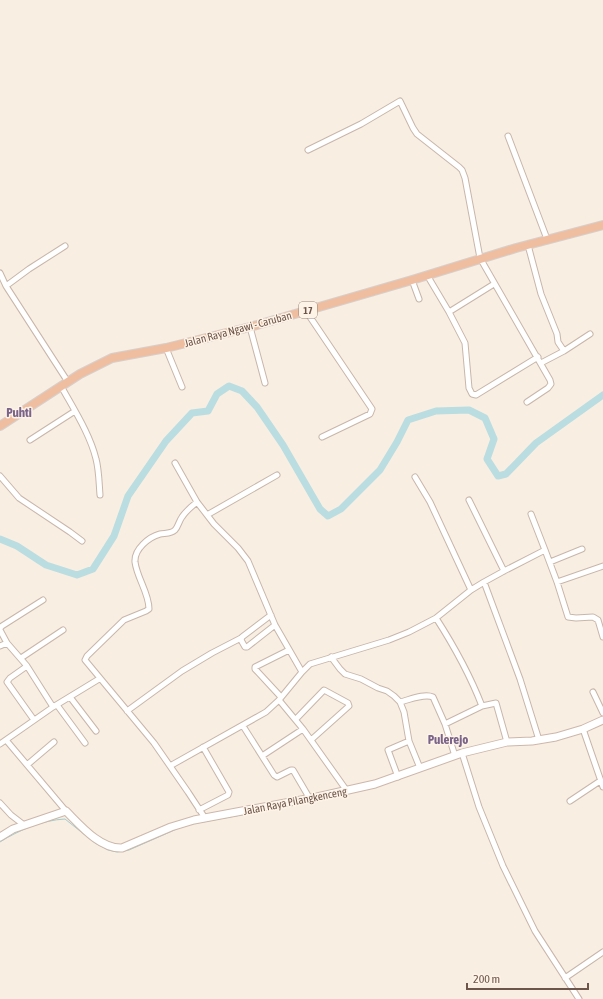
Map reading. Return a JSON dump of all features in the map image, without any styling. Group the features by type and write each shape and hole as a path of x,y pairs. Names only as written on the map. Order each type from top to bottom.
{"highway":[{"name":"Jalan Raya Ngawi - Caruban","path":"0,426 64,384 112,358 166,348 250,327 412,280 480,258 603,225"}],"main road":[{"name":"Jalan Raya Pilangkenceng","path":"66,811 96,838 109,846 125,848 171,827 205,818 223,816 310,799 376,784 459,755 507,742 539,740 556,737 583,729 603,720"},
{"path":"0,837 9,831 24,825 66,811"}],"street":[{"path":"308,150 361,124 400,101 417,134 462,170 472,211 480,258 550,380 551,384 548,388 527,402"},
{"path":"508,136 547,239"},
{"path":"528,245 542,294 557,334 558,342 564,351"},
{"path":"6,286 65,246"},
{"path":"0,273 6,286 64,384 94,451 100,496"},
{"path":"427,275 465,343 469,388 472,394 476,395 538,357"},
{"path":"412,280 419,299"},
{"path":"449,312 494,284"},
{"path":"306,311 372,409 370,414 322,437"},
{"path":"250,327 265,383"},
{"path":"541,363 564,351 590,334"},
{"path":"166,348 182,386"},
{"path":"30,440 75,411"},
{"path":"175,463 197,502 248,561 275,624 302,672"},
{"path":"207,515 276,475"},
{"path":"0,476 19,498 82,541"},
{"path":"415,477 430,502 471,590"},
{"path":"469,500 504,571"},
{"path":"197,502 183,515 176,530 153,537 142,545 136,555 135,563 146,594 149,609 146,612 124,620 85,658 86,662 99,679 154,743 205,818"},
{"path":"531,514 550,562 568,617 593,617 598,620 603,637"},
{"path":"550,562 582,549"},
{"path":"170,766 266,712 280,699 310,664 389,640 409,632 436,618 471,590 484,582 545,550"},
{"path":"557,582 603,566"},
{"path":"484,582 520,679 539,740"},
{"path":"43,600 0,629 7,643 21,658 55,706 85,743"},
{"path":"127,711 182,671 212,652 241,638 271,615"},
{"path":"436,618 446,632 482,706"},
{"path":"241,638 245,647 275,624"},
{"path":"21,658 63,630"},
{"path":"0,646 7,643"},
{"path":"289,650 255,667 255,669 296,719 347,791"},
{"path":"331,657 345,674 361,679 387,691 400,702 404,712 409,741 420,768"},
{"path":"27,666 10,678 7,682 34,720"},
{"path":"0,744 55,706 99,679"},
{"path":"296,719 324,690 348,703 349,706 311,740"},
{"path":"593,692 603,713"},
{"path":"400,702 424,696 433,697 459,755 502,866 534,931 579,999"},
{"path":"70,697 96,731"},
{"path":"445,724 482,706 496,703 507,742"},
{"path":"243,726 276,776 293,770 310,799"},
{"path":"262,756 303,729"},
{"path":"570,801 602,784 583,729"},
{"path":"6,740 66,811"},
{"path":"398,777 388,750 409,741"},
{"path":"27,764 54,742"},
{"path":"199,810 229,794 229,790 203,747"},
{"path":"0,803 11,815 24,825"},
{"path":"565,978 603,952"}],"waterway":[{"path":"0,539 17,546 46,565 77,575 93,569 114,536 128,496 166,441 192,413 208,411 217,394 229,386 242,391 257,407 283,445 320,509 328,516 341,509 380,470 408,420 436,411 469,410 485,418 494,439 487,459 498,476 506,474 536,443 603,395"},
{"path":"384,784 430,768"},
{"path":"192,824 252,813"},
{"path":"0,842 31,826 48,821 65,819 95,843 108,850 117,852 129,850 179,828"}],"district":[{"name":"Puhti","path":"19,412"},
{"name":"Pulerejo","path":"448,739"}]}
